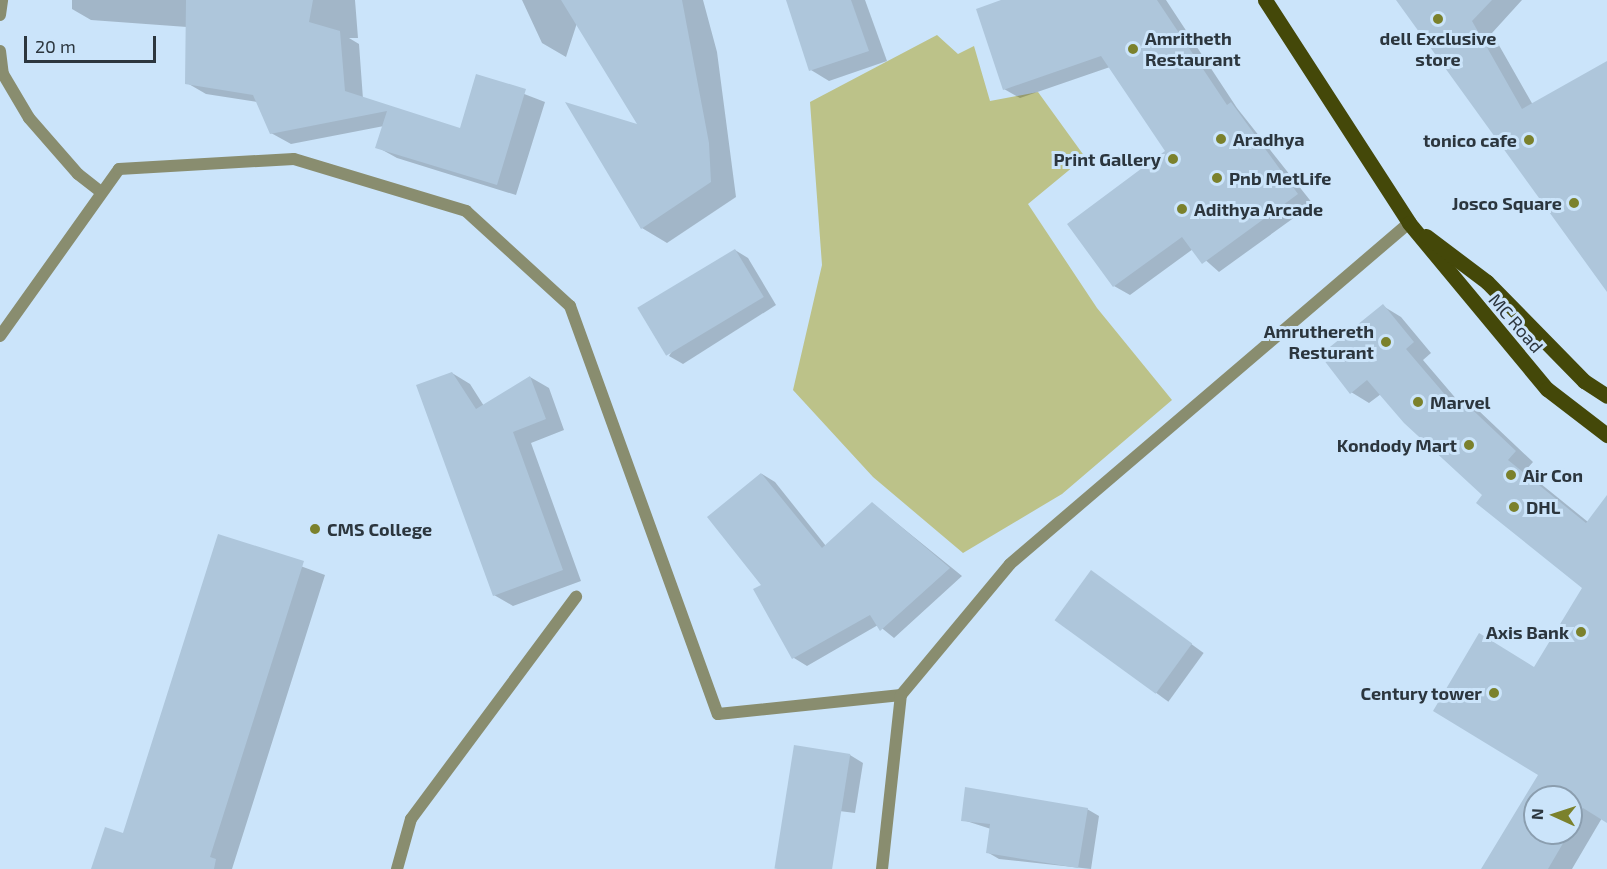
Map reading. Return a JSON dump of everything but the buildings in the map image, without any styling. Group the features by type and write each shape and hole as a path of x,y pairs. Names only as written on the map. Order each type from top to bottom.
{"main road":[{"name":"MC Road","path":"1265,0 1409,223 1547,389 1607,435"},
{"name":"MC Road","path":"1409,223 1487,282 1584,381 1607,396"}],"street":[{"path":"0,15 2,0"},
{"path":"0,51 3,74 29,118 78,174 101,192"},
{"path":"0,336 119,169 294,159 466,211 570,306 718,714 900,695"},
{"path":"882,869 900,695 1010,564 1409,223"},
{"path":"397,869 411,819 576,597"}],"green space":[{"path":"937,35 958,54 974,46 990,101 1038,92 1085,157 1028,204 1097,308 1172,400 1062,494 963,553 873,477 793,390 822,265 810,102"}],"place":[{"name":"dell Exclusive store","path":"1438,19"},
{"name":"Amritheth Restaurant","path":"1133,49"},
{"name":"Aradhya","path":"1221,139"},
{"name":"tonico cafe","path":"1529,140"},
{"name":"Print Gallery","path":"1173,159"},
{"name":"Pnb MetLife","path":"1217,178"},
{"name":"Josco Square","path":"1574,203"},
{"name":"Adithya Arcade","path":"1182,209"},
{"name":"Amruthereth Resturant","path":"1386,342"},
{"name":"Marvel","path":"1418,402"},
{"name":"Kondody Mart","path":"1469,445"},
{"name":"Air Con","path":"1511,475"},
{"name":"DHL","path":"1514,507"},
{"name":"CMS College","path":"315,529"},
{"name":"Axis Bank","path":"1581,632"},
{"name":"Century tower","path":"1494,693"}]}
